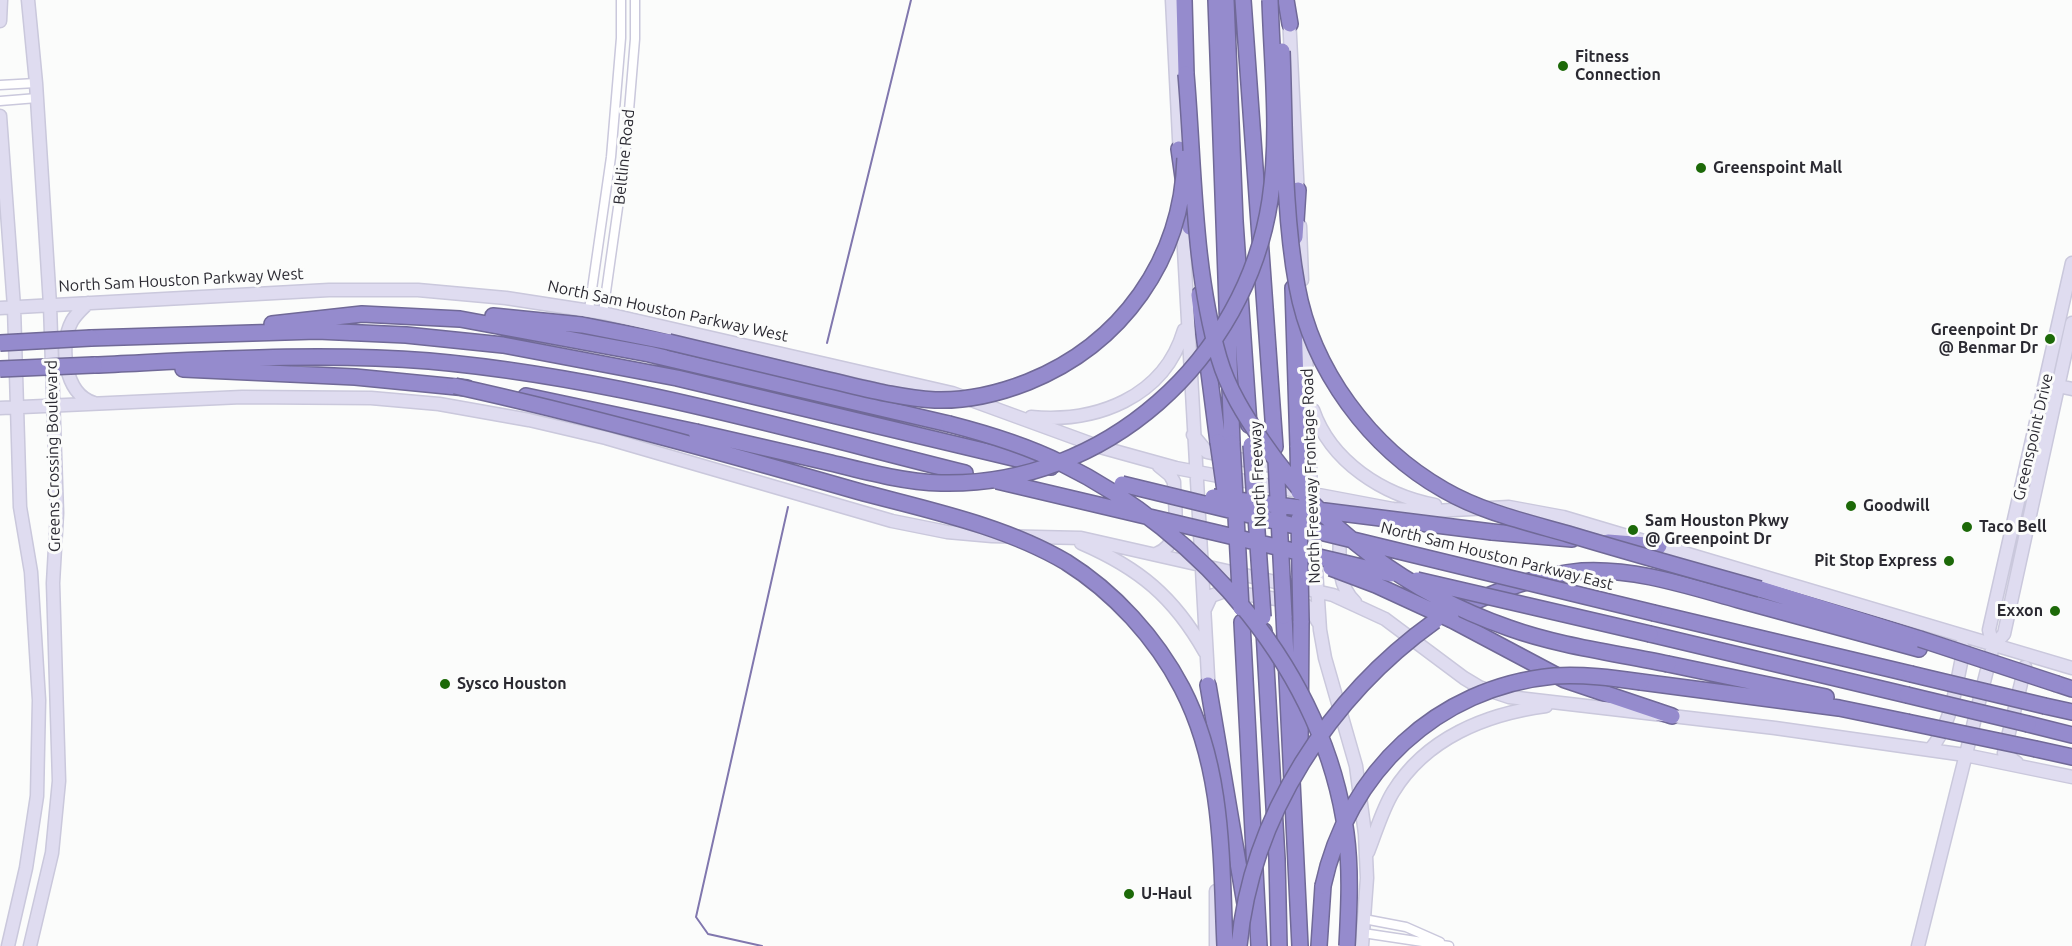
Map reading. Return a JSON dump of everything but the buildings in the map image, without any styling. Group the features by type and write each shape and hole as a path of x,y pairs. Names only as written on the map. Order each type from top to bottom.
{"highway":[{"path":"1184,0 1186,75 1200,248 1212,330 1220,361 1233,394 1254,430 1289,478 1316,508 1346,535 1385,566 1449,603 1529,634 2072,756"},
{"name":"North Freeway","path":"1215,0 1225,442 1242,622 1259,946"},
{"name":"North Freeway","path":"1226,0 1235,221 1263,617 1277,859 1279,946"},
{"name":"North Freeway","path":"1243,0 1275,447 1300,946"},
{"path":"111,364 376,378 455,386 568,404 877,474 926,482 959,482 1004,477 1047,467 1082,452 1134,423 1176,388 1210,346 1245,286 1265,228 1274,171 1270,0"},
{"path":"1280,0 1289,224 1297,287 1317,350 1331,379 1359,417 1392,452 1416,472 1444,490 1473,504 1562,533 1760,589 1919,644"},
{"path":"1287,0 1290,24"},
{"path":"0,343 212,333 308,318 362,314 503,316 608,329 913,398 961,399 1005,390 1042,376 1085,352 1122,319 1152,279 1173,233 1182,193 1186,75"},
{"path":"1179,149 1225,442"},
{"path":"1296,848 1302,707 1304,446 1292,268 1298,190"},
{"path":"416,314 482,322 629,350 969,429 1048,457 1132,505 1181,543 1226,588 1275,653 1305,705 1331,768 1346,831 1349,878 1347,946"},
{"name":"North Sam Houston Parkway East","path":"212,333 362,332 503,345 654,373 2072,712"},
{"path":"0,369 321,357 404,360 491,368 639,394 2072,735"},
{"path":"455,386 682,442 963,521 1036,547 1082,573 1116,600 1152,641 1182,687 1205,744 1219,815 1225,946"},
{"path":"1122,484 1320,513 1492,532 1659,546"},
{"path":"1243,539 1376,585 1452,620 1565,680 1672,716"},
{"path":"1239,946 1247,898 1258,858 1276,812 1321,734 1363,685 1401,648 1436,621 1471,603 1520,585 1574,573 1613,572 1679,584 1919,644 2065,687"},
{"path":"1318,946 1323,886 1336,840 1362,789 1386,758 1434,719 1492,690 1535,679 1580,676 1641,682 1909,719"},
{"path":"1208,685 1251,946"}],"main road":[{"path":"0,21 1,0"},
{"name":"Greens Crossing Boulevard","path":"28,0 36,83 50,305 57,513 53,583 59,781 52,853 30,946"},
{"path":"1172,0 1186,314 1207,655 1216,861 1216,946"},
{"name":"North Freeway Frontage Road","path":"1290,24 1309,401 1304,446 1311,494 1320,630 1325,658 1356,766 1367,856 1363,940"},
{"name":"Greens Crossing Boulevard","path":"0,116 14,307 20,507 31,572 39,700 37,796 26,868 8,946"},
{"name":"Greenspoint Drive","path":"1918,946 1993,646 2004,634 2031,513 2057,378 2072,263"},
{"name":"North Sam Houston Parkway West","path":"0,308 286,291 418,290 506,298 589,310 945,391 1155,464 1311,494"},
{"path":"88,303 73,319 66,338 66,351 69,379 83,397 97,403"},
{"path":"1014,415 1073,418 1108,410 1127,400 1144,390 1166,369 1180,345 1186,314"},
{"name":"Greenspoint Drive","path":"1993,646 1989,630 2015,519 2072,323"},
{"path":"2057,378 2072,389"},
{"path":"0,408 290,397 371,398 439,404 529,420 606,438 892,521 947,532 992,536 1063,536 1156,554 1316,591 1360,606 1385,619 1479,687 1509,697 1930,750 2072,777"},
{"path":"1309,401 1329,441 1347,462 1368,478 1389,490 1424,503 1460,510"},
{"path":"1193,434 1201,448 1207,452 1279,469 1294,467 1308,454 1304,446"},
{"path":"1155,464 1165,469 1174,482 1175,535 1166,549 1156,554"},
{"name":"North Sam Houston Parkway East","path":"1311,494 1408,510 1509,507 1534,510 2072,668"},
{"path":"1356,502 1348,506 1340,517 1341,581 1350,597 1360,606"},
{"path":"2015,519 2031,513"},
{"path":"1063,536 1114,559 1154,585 1189,624 1207,655"},
{"path":"1204,616 1211,596 1225,591 1302,603 1314,613 1320,630"},
{"path":"1930,750 1938,741 1948,719 1964,649 1950,634"},
{"path":"2022,767 2004,753 2023,670 2030,664 2050,662"},
{"path":"1367,856 1392,793 1402,779 1434,747 1457,732 1503,714 1562,705"}],"street":[{"name":"Beltline Road","path":"589,310 611,157 621,38 621,0"},
{"name":"Beltline Road","path":"603,313 625,158 635,39 635,0"},
{"path":"0,85 36,83"},
{"path":"0,101 37,98"},
{"path":"39,700 58,699"},
{"path":"1364,919 1407,927 1448,946"},
{"path":"1363,940 1405,941 1448,946"}],"waterway":[{"path":"827,343 911,0"},
{"path":"762,946 708,934 696,917 788,507"}],"place":[{"name":"Fitness Connection","path":"1563,66"},
{"name":"Greenspoint Mall","path":"1701,168"},
{"name":"Greenpoint Dr @ Benmar Dr","path":"2050,339"},
{"name":"Goodwill","path":"1851,506"},
{"name":"Taco Bell","path":"1967,527"},
{"name":"Sam Houston Pkwy @ Greenpoint Dr","path":"1633,530"},
{"name":"Pit Stop Express","path":"1949,561"},
{"name":"Exxon","path":"2055,611"},
{"name":"Sysco Houston","path":"445,684"},
{"name":"U-Haul","path":"1129,894"}]}
